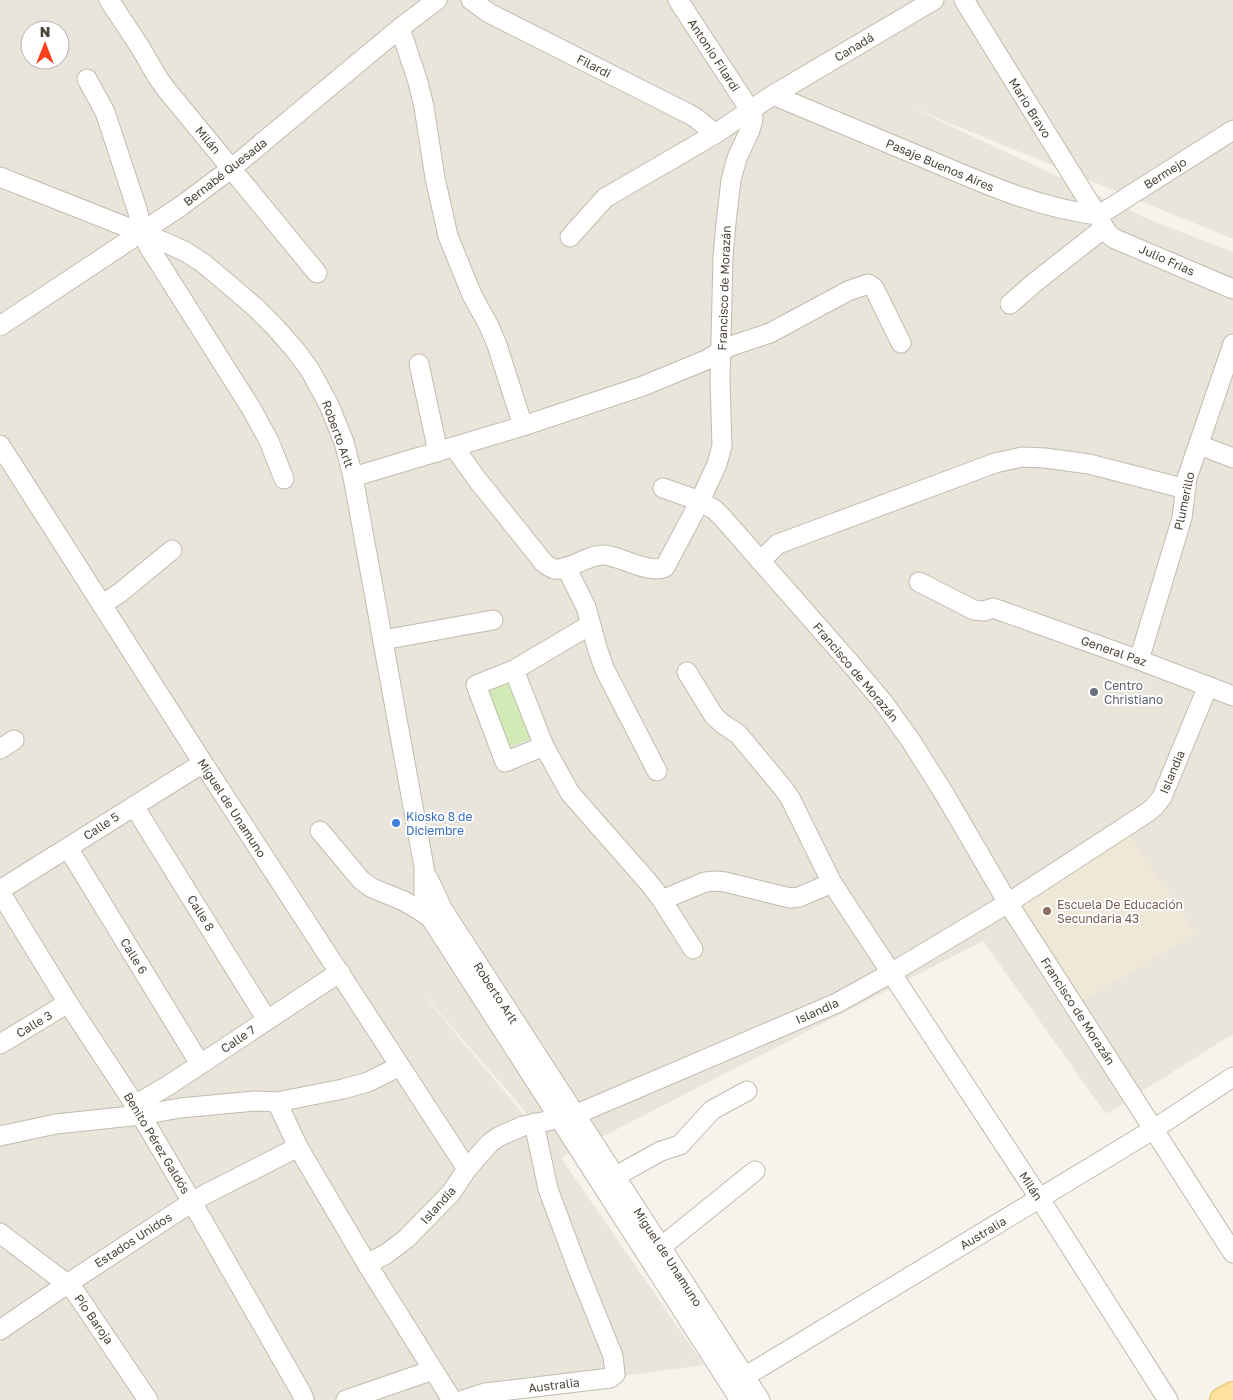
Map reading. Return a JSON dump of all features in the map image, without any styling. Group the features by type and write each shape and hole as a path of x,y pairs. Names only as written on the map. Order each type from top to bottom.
{"main road":[{"path":"1222,1400 1233,1394"}],"street":[{"name":"Milán","path":"109,0 158,78 317,273"},
{"name":"Filardi","path":"471,0 489,13 687,113 715,134"},
{"name":"Antonio Filardi","path":"678,0 750,110"},
{"name":"Canadá","path":"773,95 934,0"},
{"name":"Mario Bravo","path":"964,0 1101,221"},
{"name":"Bernabé Quesada","path":"0,326 143,233 232,168 400,28 428,2"},
{"path":"400,28 418,82 424,107 435,178 448,236 472,295 497,345 523,426"},
{"path":"87,79 105,112 149,247 251,408 269,441 284,479"},
{"path":"570,237 605,198 715,134 773,95"},
{"name":"Pasaje Buenos Aires","path":"773,95 1002,191 1101,221"},
{"name":"Francisco de Morazán","path":"750,110 753,119 737,158 732,180 723,257 720,380 722,446 717,464 700,501 715,510 722,517 883,702 911,741 1008,903 1233,1253"},
{"name":"Bermejo","path":"1010,304 1101,221 1107,210 1233,130"},
{"name":"Roberto Arlt","path":"0,178 143,233 186,252 203,263 257,309 296,351 310,370 329,405 344,442 353,477 424,867 424,902 430,917 567,1116"},
{"name":"Julio Frias","path":"1101,221 1108,234 1115,239 1233,289"},
{"path":"353,477 523,426 643,386 698,363 721,351 770,333 848,291 868,284 874,288 902,343"},
{"name":"Plumerillo","path":"1139,660 1182,518 1187,478 1233,344"},
{"path":"419,364 446,450 476,478 544,563 555,569 600,555 615,556 647,568 661,569 665,567 700,501 663,488"},
{"name":"Miguel de Unamuno","path":"0,445 203,763 467,1169"},
{"path":"1199,445 1233,458"},
{"path":"760,561 778,544 995,463 1022,457 1089,464 1186,489"},
{"path":"102,605 121,592 172,550"},
{"path":"566,566 586,607 605,670 657,770"},
{"name":"General Paz","path":"919,582 974,610 984,611 993,608 1233,696"},
{"path":"383,640 493,620"},
{"path":"544,746 505,762 476,685 514,670 590,625"},
{"path":"514,670 544,746 570,793 649,882 693,949"},
{"name":"Milán","path":"687,672 714,716 738,734 790,798 832,884 1040,1199 1168,1400"},
{"name":"Islandia","path":"367,1264 386,1254 406,1239 451,1193 467,1169 490,1142 498,1137 523,1126 567,1116 837,1003 1008,903 1154,807 1162,797 1208,686"},
{"name":"Calle 5","path":"0,891 203,763"},
{"name":"Calle 8","path":"134,806 267,1020"},
{"path":"320,831 361,880 372,888 404,901 430,917"},
{"name":"Calle 6","path":"68,848 200,1064"},
{"name":"Roberto Arlt","path":"424,867 443,910 567,1116"},
{"path":"662,900 705,882 725,882 790,898 799,897 832,884"},
{"name":"Benito Pérez Galdós","path":"0,891 68,1003 138,1110 304,1400"},
{"name":"Calle 7","path":"138,1110 169,1085 340,972"},
{"name":"Calle 3","path":"0,1044 68,1003"},
{"path":"0,1136 138,1110 256,1101 277,1102 368,1082 400,1066"},
{"name":"Australia","path":"739,1387 1154,1129 1233,1077"},
{"path":"616,1176 661,1151 680,1145 712,1110 747,1091"},
{"path":"277,1102 298,1147 367,1264 452,1400"},
{"name":"Miguel de Unamuno","path":"567,1116 616,1176 661,1246 739,1387"},
{"name":"Miguel de Unamuno","path":"567,1116 739,1387 760,1400"},
{"name":"Australia","path":"463,1400 485,1393 610,1378 615,1374 613,1356 548,1189 534,1123"},
{"name":"Estados Unidos","path":"0,1330 192,1202 298,1147"},
{"path":"661,1246 755,1172"},
{"name":"Pío Baroja","path":"0,1233 67,1284 82,1301 148,1400"},
{"path":"346,1400 433,1370"}],"shaded area":[{"path":"0,0 1233,0 1233,239 910,107 1155,222 1233,252 1233,1034 1106,1114 983,941 561,1158 704,1365 446,1400 0,1400","holes":["425,996 518,1103 548,1143"]},
{"path":"1128,834 1196,933 1082,1001 1019,906"}],"green space":[{"path":"509,678 533,738 509,747 486,687"}],"place":[{"name":"Centro Christiano","path":"1094,692"},
{"name":"Kiosko 8 de Diciembre","path":"396,823"},
{"name":"Escuela De Educación Secundaria 43","path":"1047,911"}]}
